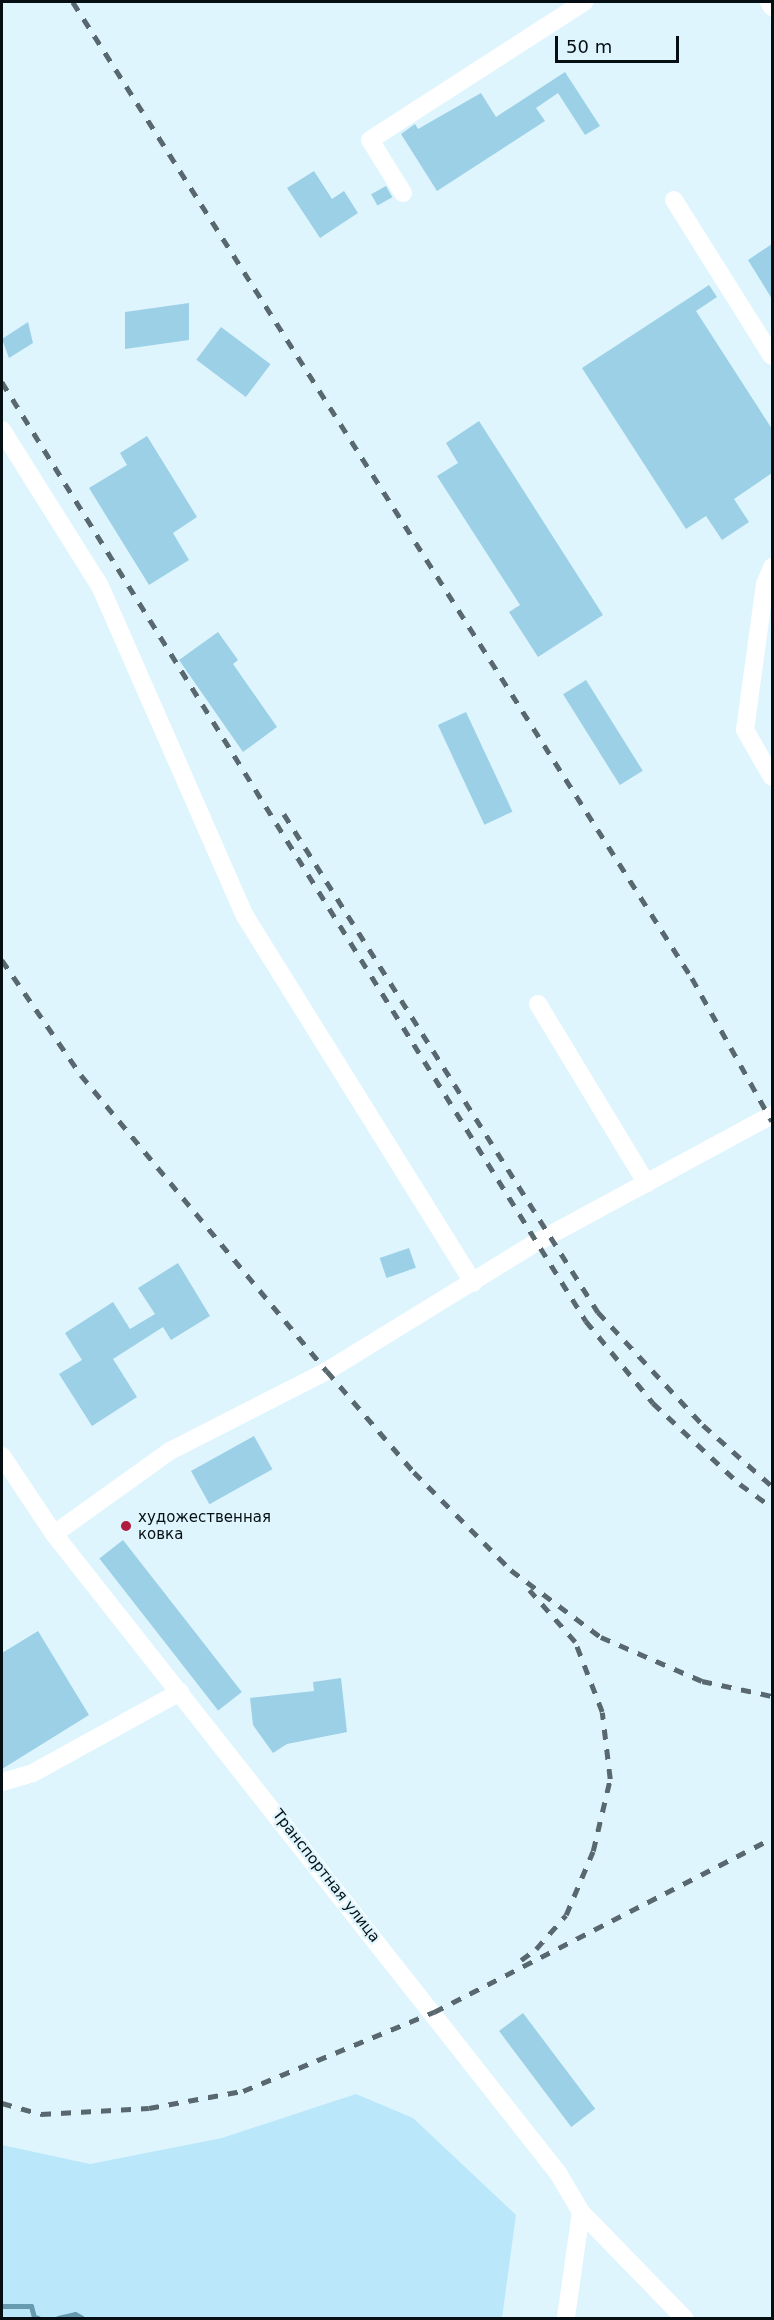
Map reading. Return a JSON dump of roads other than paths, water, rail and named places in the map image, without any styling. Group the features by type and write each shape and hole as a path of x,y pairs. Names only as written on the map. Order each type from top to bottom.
{"street":[{"path":"403,193 370,140 584,2"},
{"path":"769,2 772,7"},
{"path":"674,200 772,356"},
{"path":"2,430 100,586 245,916 473,1283"},
{"path":"772,567 765,584 745,730 772,777"},
{"path":"538,1004 647,1184"},
{"path":"54,1534 170,1451 327,1371 537,1242 772,1115"},
{"name":"Транспортная улица","path":"2,1456 54,1534 486,2078 558,2173 581,2212 684,2319"},
{"path":"2,1782 33,1773 180,1692"},
{"path":"566,2319 581,2212"}],"waterway":[{"path":"2,2306 31,2306 34,2317 38,2318"},
{"path":"58,2318 75,2314 82,2318"}],"railway":[{"path":"73,2 692,978 772,1121"},
{"path":"2,382 586,1321 653,1403 740,1484 772,1507"},
{"path":"284,814 598,1312 703,1425 772,1486"},
{"path":"2,960 81,1075 327,1371 414,1472 511,1570 601,1637 702,1681 772,1696"},
{"path":"521,1960 536,1949 566,1915 593,1851 610,1779 602,1712 575,1642 529,1590"},
{"path":"2,2103 41,2114 149,2108 243,2091 434,2012 772,1838"}],"place":[{"name":"художественная ковка","path":"126,1526"}]}
